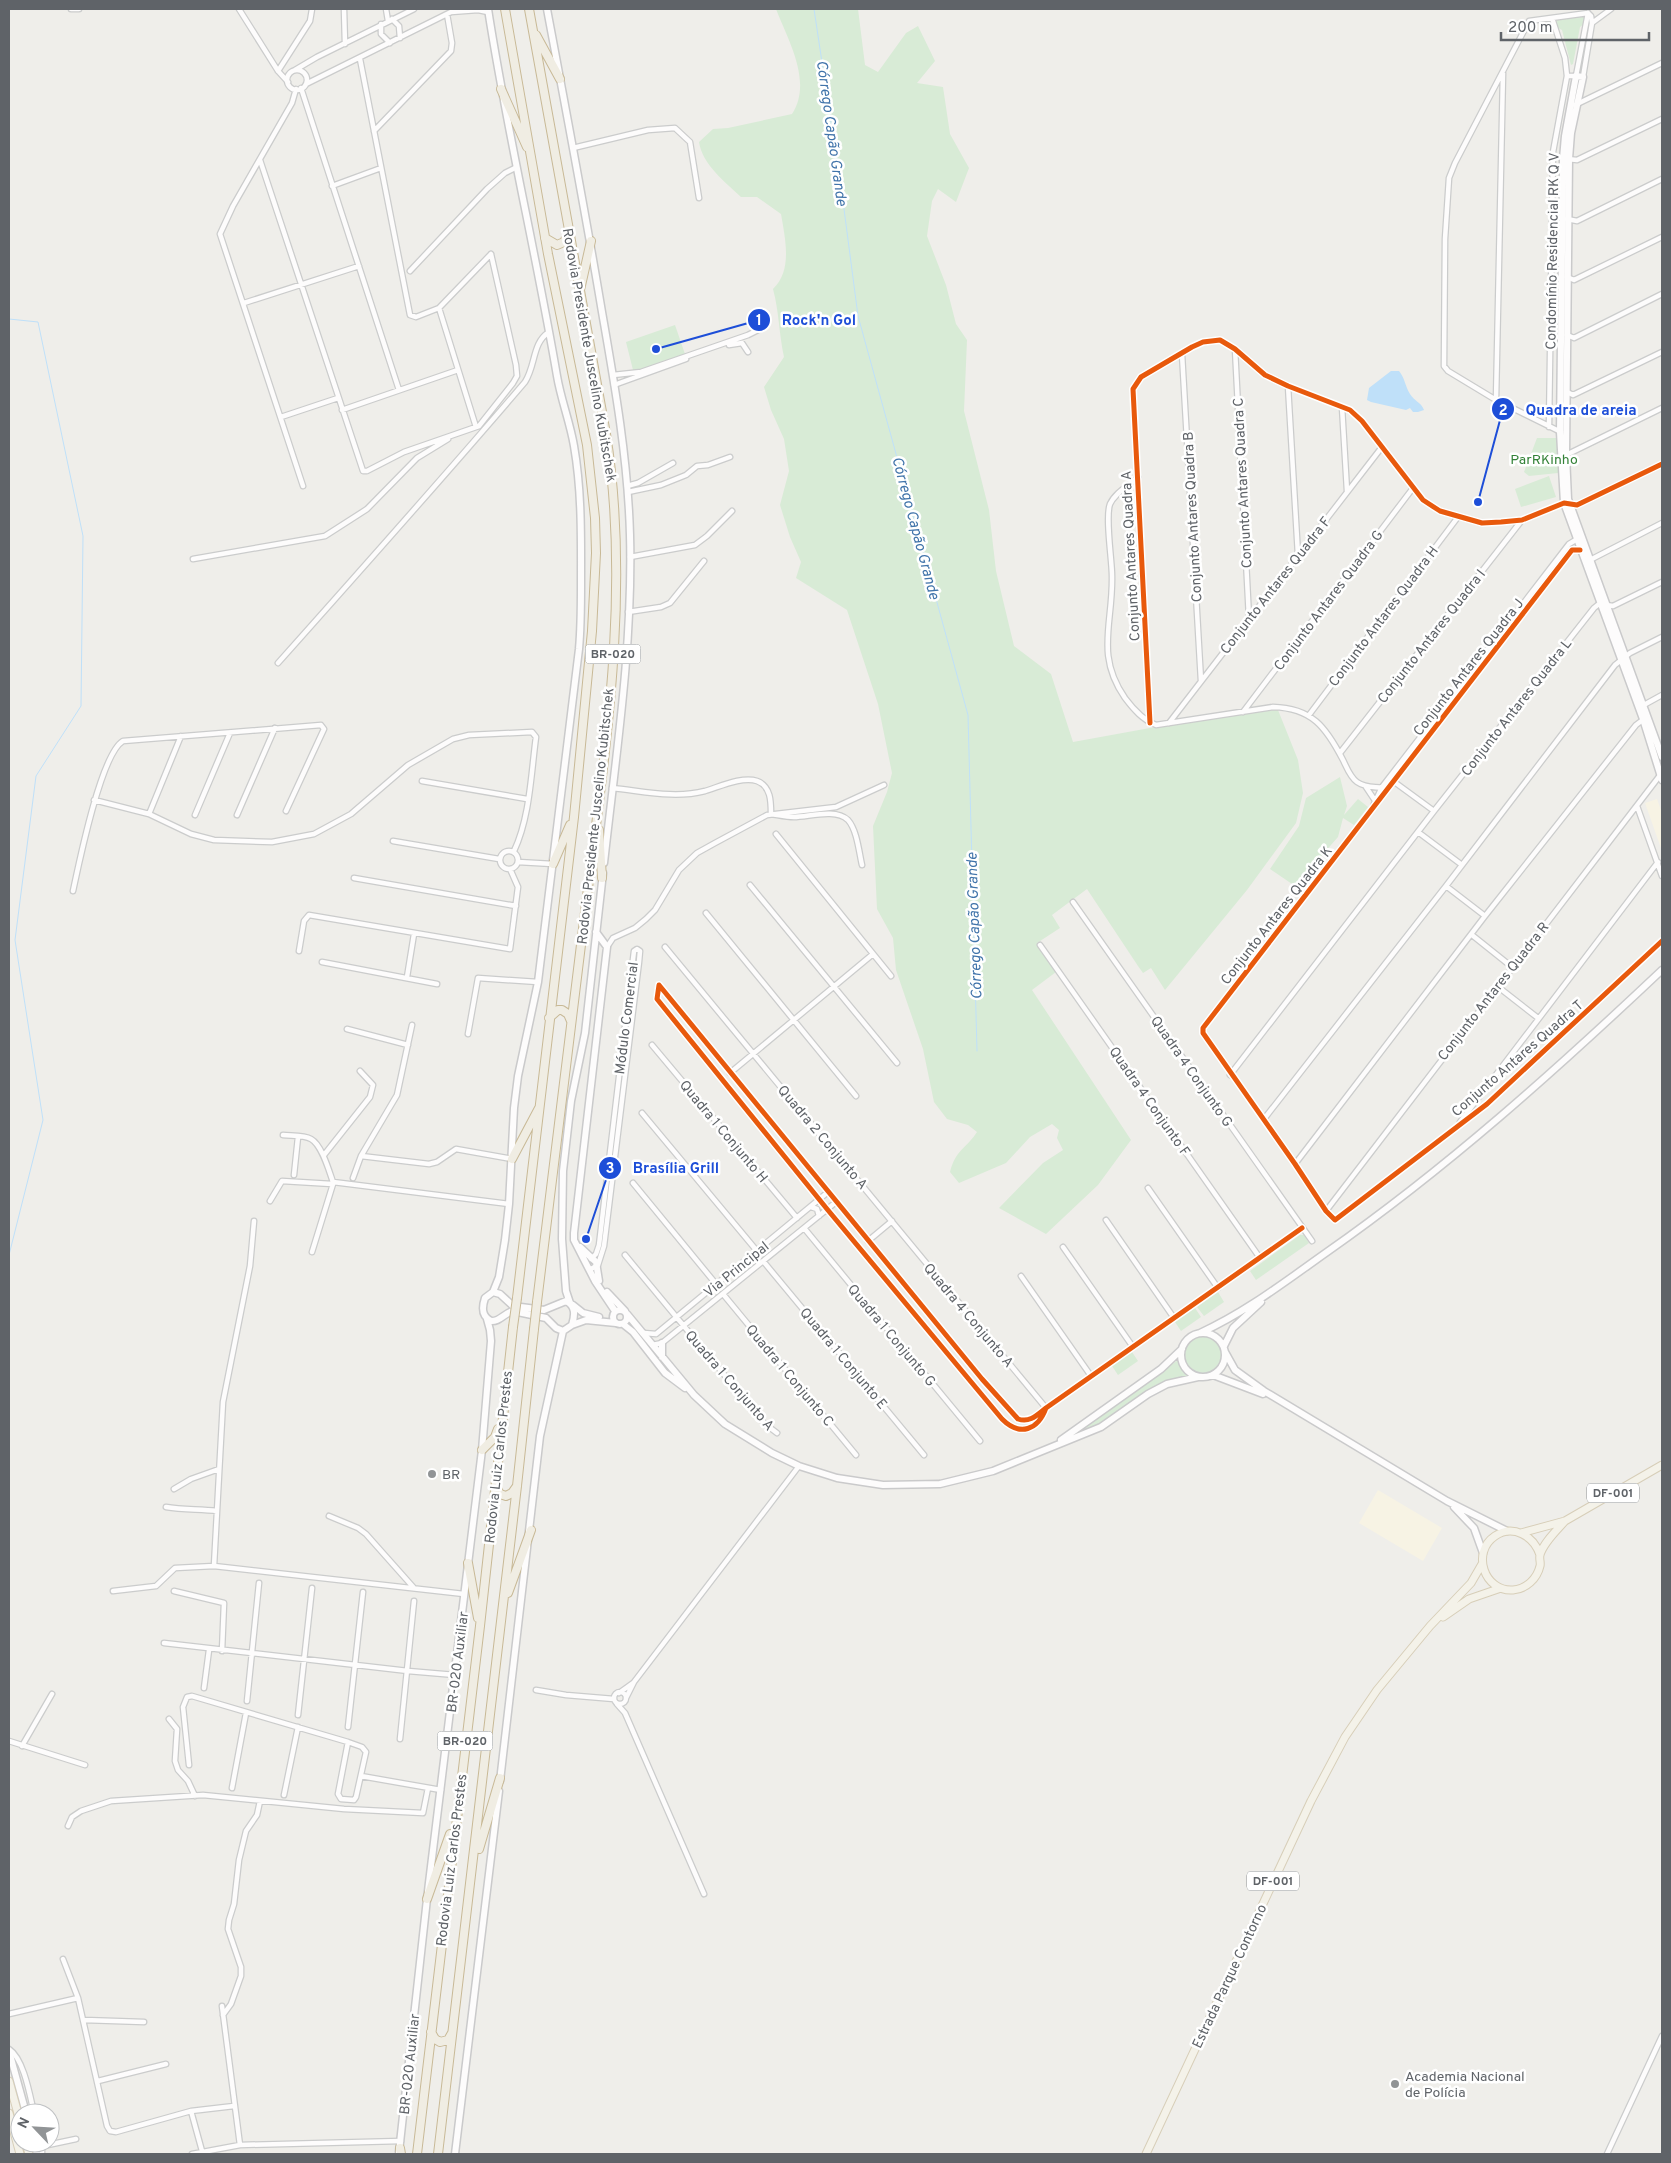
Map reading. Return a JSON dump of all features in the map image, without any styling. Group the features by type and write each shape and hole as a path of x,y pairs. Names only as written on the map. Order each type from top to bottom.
{"highway":[{"name":"Rodovia Presidente Juscelino Kubitschek","path":"505,9 532,158 544,238 587,445 595,518 592,631 574,817 513,1327"},
{"name":"Rodovia Presidente Juscelino Kubitschek","path":"529,9 610,458 616,539 614,646 598,812 534,1329"},
{"path":"532,28 560,79"},
{"path":"501,89 532,158"},
{"path":"544,238 557,245 564,242 569,233"},
{"path":"579,294 591,241"},
{"path":"598,812 602,878"},
{"path":"553,864 574,817"},
{"path":"549,1018 558,1010 562,1010 568,1014 572,1021"},
{"path":"512,1159 541,1104"},
{"name":"Rodovia Luiz Carlos Prestes","path":"417,2154 455,1820 480,1626 513,1327"},
{"name":"Rodovia Luiz Carlos Prestes","path":"438,2154 473,1868 534,1329"},
{"path":"482,1450 496,1436 503,1415"},
{"path":"496,1487 500,1494 506,1496 512,1493 517,1486"},
{"path":"503,1607 530,1530"},
{"path":"468,1563 480,1626"},
{"path":"473,1868 500,1778"},
{"path":"427,1899 455,1820"},
{"path":"432,2032 440,2042 445,2042 454,2030"}],"main road":[{"path":"547,9 591,241 613,374 628,489 630,557 627,660 585,1033 570,1101 563,1171 562,1239 566,1291 574,1313 572,1325"},
{"path":"488,11 515,168 550,332 558,380 574,444 581,502 582,540 581,634 538,982 518,1076 514,1108 509,1204 499,1277 493,1292 500,1294 512,1306 544,1310 553,1308 562,1301 571,1304 586,1314 627,1321 626,1312"},
{"path":"1566,159 1577,104 1579,77"},
{"path":"1579,77 1564,136 1566,218 1563,456 1567,503 1587,562 1660,757 1662,776"},
{"path":"1579,538 1580,550 1587,562"},
{"path":"596,932 607,948"},
{"name":"Módulo Comercial","path":"607,948 574,1240 617,1319 665,1373 694,1395"},
{"path":"1052,1446 1161,1369 1182,1349 1188,1339 1232,1317 1372,1221 1506,1112 1573,1054 1662,970"},
{"name":"Módulo Comercial","path":"585,1033 598,1025"},
{"path":"577,1244 593,1258 598,1265 600,1282 651,1345 694,1395 725,1424 772,1453 799,1466 837,1478 883,1485 940,1484 993,1471 1100,1426 1161,1387 1198,1377 1212,1375 1241,1384 1280,1401"},
{"path":"1212,1375 1221,1368 1225,1349 1233,1328 1239,1320 1279,1286"},
{"name":"BR-020 Auxiliar","path":"400,2149 427,1899 442,1790 482,1450 491,1341 487,1319 483,1312 484,1301 488,1294 493,1292"},
{"path":"617,1319 620,1309 626,1312"},
{"path":"487,1319 494,1322 508,1312 513,1311 546,1318 556,1328 563,1331"},
{"path":"455,2154 540,1436 563,1331 572,1325 586,1320 617,1319"},
{"path":"1200,1333 1214,1335 1225,1349 1235,1370 1280,1401 1447,1502 1507,1531"},
{"path":"662,1343 662,1357"},
{"path":"642,1345 651,1345"},
{"path":"1182,1349 1181,1356 1186,1369 1198,1377"},
{"name":"DF-001","path":"1507,1531 1521,1533 1564,1521 1662,1465"},
{"path":"1447,1502 1474,1528 1483,1553"},
{"name":"DF-001","path":"1430,1626 1469,1599 1501,1588 1515,1590 1527,1585 1533,1580 1540,1568 1540,1555 1550,1538 1564,1521"},
{"path":"1483,1553 1490,1541 1500,1533 1507,1531"},
{"path":"1521,1533 1531,1539 1540,1555"},
{"name":"DF-001","path":"1430,1626 1471,1583 1482,1564 1483,1553"},
{"path":"1482,1564 1488,1579 1501,1588"},
{"name":"Estrada Parque Contorno","path":"1146,2154 1307,1809 1336,1752 1377,1690 1430,1626"},
{"path":"9,2050 23,2103"},
{"path":"9,2081 15,2103"},
{"path":"9,2113 20,2154"}],"street":[{"path":"71,9 79,9"},
{"path":"239,9 278,71 291,87 299,89"},
{"path":"278,71 310,21 312,9"},
{"path":"344,9 345,44"},
{"path":"386,9 390,20 399,26 400,38"},
{"path":"288,82 292,72 381,24 414,9"},
{"path":"1592,23 1611,9"},
{"path":"303,486 220,233 233,206 299,89 451,12 488,11"},
{"path":"374,131 451,51 451,12"},
{"path":"1579,77 1592,23 1591,16 1588,14"},
{"path":"1563,433 1496,400 1444,366 1446,239 1450,173 1529,20 1588,14"},
{"path":"1579,77 1588,14"},
{"name":"Condomínio Residencial RK Q V","path":"1549,427 1553,152 1567,76 1565,58 1552,18"},
{"path":"381,24 381,34 390,43"},
{"path":"260,160 363,471 368,471 404,452 476,427 498,404 513,384 517,374 514,351 491,254 439,308 416,317 411,316 360,59"},
{"path":"1570,108 1662,63"},
{"path":"1496,400 1503,69"},
{"path":"278,71 304,72 307,78 306,84"},
{"path":"1567,76 1579,77"},
{"path":"299,89 399,390"},
{"path":"1566,159 1578,160 1662,119"},
{"path":"573,148 648,130 675,128 690,142 699,198"},
{"path":"332,186 381,168"},
{"path":"410,271 487,189 505,173 515,168"},
{"path":"1566,218 1577,221 1662,179"},
{"path":"1565,276 1574,280 1662,238"},
{"path":"244,304 359,266"},
{"path":"1565,333 1574,338 1662,294"},
{"path":"439,308 476,427"},
{"path":"613,374 641,372 748,335 766,326"},
{"path":"278,662 382,544 410,516 526,382 533,367 539,340 550,332"},
{"path":"1182,354 1204,342 1220,340 1235,349 1260,371 1288,386 1342,407 1358,417 1423,500 1440,511 1482,523 1522,520 1567,503 1577,505 1662,464"},
{"path":"614,385 734,343 742,343 748,352"},
{"name":"Conjunto Antares Quadra C","path":"1235,349 1249,618"},
{"path":"1564,390 1573,395 1662,352"},
{"name":"Conjunto Antares Quadra A","path":"1150,723 1133,389 1141,377 1182,354"},
{"name":"Conjunto Antares Quadra B","path":"1182,354 1201,680"},
{"path":"342,410 458,370"},
{"path":"1288,386 1298,555"},
{"path":"281,418 338,398"},
{"path":"1342,407 1347,491"},
{"path":"1563,456 1662,408"},
{"path":"193,559 325,536 367,508 418,458 456,435"},
{"name":"Conjunto Antares Quadra F","path":"1169,724 1382,447"},
{"path":"628,489 661,485 681,477 697,466 708,465 730,457"},
{"path":"628,489 673,463"},
{"path":"1138,477 1115,496 1109,510 1112,578 1106,654 1117,686 1138,714 1156,725 1273,707 1286,707 1309,715 1329,734 1351,776 1366,787 1376,803"},
{"name":"Conjunto Antares Quadra G","path":"1244,712 1413,488"},
{"path":"630,557 695,545 732,511"},
{"name":"Conjunto Antares Quadra H","path":"1309,715 1458,517"},
{"name":"Conjunto Antares Quadra I","path":"1340,753 1522,520"},
{"path":"1587,562 1662,523"},
{"name":"Conjunto Antares Quadra J","path":"1524,608 1569,544 1579,538"},
{"name":"Conjunto Antares Quadra J","path":"1376,803 1382,787 1391,779 1524,608 1572,550 1580,550"},
{"path":"628,612 661,607 670,603 704,561"},
{"path":"1603,604 1613,606 1662,582"},
{"name":"Conjunto Antares Quadra L","path":"1230,1074 1434,811 1603,604"},
{"path":"1264,1119 1615,665 1623,658 1662,637"},
{"path":"1641,706 1662,695"},
{"path":"1296,1164 1486,916 1630,733 1645,718"},
{"path":"73,891 94,800 118,744 129,739 230,733 318,724 324,726 324,730 286,811"},
{"path":"237,815 275,728"},
{"path":"94,800 149,814 191,834 214,840 272,842 314,834 351,814 408,765 453,739 469,735 532,732 536,737 528,799 522,834 514,851"},
{"path":"195,815 230,733"},
{"path":"149,814 181,736"},
{"name":"Conjunto Antares Quadra R","path":"1326,1211 1512,966 1662,776"},
{"path":"1391,779 1434,811"},
{"name":"Conjunto Antares Quadra J","path":"1376,803 1387,789 1391,779"},
{"path":"612,788 655,794 686,795 740,781 757,780 766,786 771,799 771,814"},
{"path":"422,781 528,799"},
{"path":"607,948 613,938 635,928 651,915 679,870 697,853 771,814 836,807 884,785"},
{"path":"1366,787 1382,787 1387,789"},
{"name":"Conjunto Antares Quadra K","path":"1230,1074 1202,1033 1204,1028 1376,803"},
{"path":"1637,806 1662,876"},
{"path":"771,814 793,817 823,814 841,816 848,820 852,828 862,865"},
{"path":"1418,832 1462,865"},
{"path":"776,834 891,976"},
{"path":"393,841 500,859"},
{"path":"507,850 514,851 517,854 518,862 515,867 505,868 501,865 502,853 507,850"},
{"path":"518,862 553,864"},
{"path":"1456,1128 1658,862"},
{"path":"299,951 304,921 309,915 510,949 518,887 510,869"},
{"path":"354,878 516,906"},
{"path":"750,885 897,1063"},
{"path":"1446,886 1486,916"},
{"name":"Quadra 4 Conjunto G","path":"1073,902 1312,1240"},
{"path":"706,913 856,1096"},
{"path":"406,977 414,934"},
{"path":"1472,935 1512,966"},
{"name":"Conjunto Antares Quadra T","path":"1326,1211 1332,1219 1336,1219 1487,1104 1662,941"},
{"name":"Quadra 4 Conjunto F","path":"1040,945 1260,1258"},
{"name":"Quadra 2 Conjunto A","path":"664,946 892,1221"},
{"name":"Módulo Comercial","path":"598,1265 612,1159 634,951 637,949 640,951 632,1024 612,1159"},
{"path":"730,1073 873,954"},
{"path":"633,961 639,962"},
{"path":"322,962 437,984"},
{"path":"468,1034 478,978 538,982"},
{"path":"1046,1408 1041,1419 1034,1427 1016,1428 1006,1422 827,1210 656,999 659,985 982,1379 1018,1419 1030,1420 1046,1408 1091,1376 1302,1228"},
{"path":"1497,986 1538,1018"},
{"path":"626,1023 632,1024"},
{"path":"353,1178 361,1156 397,1095 412,1024"},
{"path":"347,1029 408,1046"},
{"name":"Quadra 1 Conjunto H","path":"652,1044 797,1218"},
{"path":"710,1067 719,1060"},
{"path":"324,1156 370,1097 373,1085 360,1071"},
{"path":"1230,1074 1296,1164 1326,1211"},
{"path":"619,1081 625,1081"},
{"path":"1479,1096 1487,1104"},
{"path":"642,1113 757,1251"},
{"path":"283,1135 312,1139 324,1156 333,1183 312,1252"},
{"path":"294,1176 298,1137"},
{"path":"777,1149 786,1142"},
{"path":"361,1156 429,1164 437,1162 456,1149 512,1159"},
{"path":"270,1201 282,1181 333,1183 509,1204"},
{"path":"633,1183 716,1284"},
{"path":"1148,1188 1218,1288"},
{"name":"Via Principal","path":"640,1331 647,1334 656,1334 828,1192"},
{"name":"Via Principal","path":"651,1345 662,1343 836,1202"},
{"path":"811,1207 818,1209 819,1216"},
{"path":"1106,1220 1174,1318"},
{"path":"214,1566 223,1402 250,1266 254,1221"},
{"path":"868,1241 892,1221"},
{"name":"Quadra 4 Conjunto A","path":"892,1221 1046,1408"},
{"name":"Quadra 1 Conjunto G","path":"804,1228 980,1441"},
{"path":"765,1244 773,1254"},
{"name":"Módulo Comercial","path":"589,1266 602,1245"},
{"path":"1062,1247 1133,1347"},
{"path":"868,1258 877,1251"},
{"name":"Quadra 1 Conjunto A","path":"626,1255 765,1424 778,1433"},
{"name":"Quadra 1 Conjunto E","path":"763,1261 924,1455"},
{"path":"589,1266 598,1265"},
{"path":"733,1270 741,1280"},
{"path":"1021,1276 1091,1376"},
{"name":"Quadra 1 Conjunto C","path":"723,1294 856,1455"},
{"path":"974,1386 982,1379"},
{"path":"625,1700 634,1682 799,1466"},
{"path":"174,1489 209,1472 219,1470"},
{"path":"166,1507 217,1511"},
{"path":"329,1516 358,1528 366,1534 414,1588"},
{"path":"114,1591 156,1586 175,1568 214,1566 464,1594"},
{"path":"247,1701 259,1584"},
{"path":"298,1715 312,1588"},
{"path":"174,1591 224,1603 222,1651"},
{"path":"348,1727 363,1592"},
{"path":"400,1739 414,1601"},
{"path":"164,1643 209,1650 408,1671 456,1674"},
{"path":"204,1688 209,1650"},
{"path":"616,1701 619,1693 634,1682"},
{"path":"536,1690 616,1701 625,1700"},
{"path":"619,1693 624,1694 625,1714"},
{"path":"22,1746 52,1694"},
{"path":"189,1765 184,1707 187,1697 196,1697 348,1742 365,1749 361,1776 354,1800 338,1797 348,1742"},
{"path":"616,1701 625,1714 704,1894"},
{"path":"232,1788 246,1713"},
{"path":"169,1719 177,1728 175,1761 178,1770 188,1780 195,1796"},
{"path":"284,1795 298,1727"},
{"path":"9,1741 85,1765"},
{"path":"361,1776 442,1790"},
{"path":"68,1826 72,1817 81,1811 111,1801 203,1795 344,1809 423,1813 428,1788"},
{"path":"223,2015 231,2004 241,1976 241,1967 228,1929 228,1920 234,1904 238,1867 246,1831 257,1816 260,1801"},
{"path":"62,1959 78,1998 107,2126 110,2131 116,2132 191,2111 234,2106"},
{"path":"9,2014 78,1998"},
{"path":"222,2006 240,2145"},
{"path":"84,2020 144,2022"},
{"path":"1607,2154 1662,2036"},
{"path":"9,2050 16,2055 31,2103"},
{"path":"98,2082 166,2064"},
{"path":"18,2084 26,2082"},
{"path":"191,2111 202,2152"},
{"path":"60,2142 76,2139"},
{"path":"192,2154 240,2145 400,2149"}],"shaded area":[{"path":"1657,799 1662,813 1662,851 1645,803"},
{"path":"1378,1490 1442,1528 1423,1561 1359,1523"}],"green space":[{"path":"776,9 858,9 865,65 878,72 906,33 918,26 935,61 917,83 943,87 950,134 969,168 956,202 938,189 932,201 927,236 946,285 956,324 967,340 964,411 989,510 996,571 1014,646 1051,674 1073,742 1276,705 1298,760 1303,793 1296,823 1247,890 1165,990 1151,968 1143,973 1087,889 1052,915 1060,928 1037,943 1056,972 1032,990 1131,1140 1098,1185 1046,1234 999,1208 1043,1163 1063,1150 1057,1138 1059,1130 1052,1124 1030,1137 1006,1163 959,1183 950,1172 955,1158 977,1132 968,1125 947,1119 934,1102 923,1049 896,970 893,938 877,909 873,826 887,792 892,773 878,704 847,610 796,578 801,562 790,537 780,505 789,471 784,439 771,410 764,387 784,357 773,289 783,273 785,263 786,243 781,214 757,197 741,197 710,165 701,150 699,142 713,129 728,128 792,114 798,102 799,75 792,47"},
{"path":"1585,17 1584,24 1580,27 1573,64 1571,65 1562,30 1558,28 1556,20"},
{"path":"675,325 686,357 634,374 626,342"},
{"name":"ParRKinho","path":"1537,438 1559,438 1558,473 1529,476 1524,472"},
{"path":"1549,476 1556,497 1521,507 1515,489"},
{"path":"1340,777 1347,806 1344,815 1358,799 1368,807 1354,825 1343,818 1338,837 1295,886 1270,869 1299,826 1306,798"},
{"path":"1300,1235 1304,1235 1309,1243 1256,1280 1250,1271"},
{"path":"1218,1292 1224,1302 1204,1316 1197,1307"},
{"path":"1195,1308 1201,1317 1181,1331 1175,1322"},
{"path":"1203,1334 1218,1340 1224,1355 1218,1370 1203,1376 1188,1370 1182,1355 1188,1340"},
{"path":"1132,1352 1138,1361 1118,1375 1112,1366"},
{"path":"1178,1360 1181,1369 1188,1377 1175,1379 1103,1424 1063,1440"}],"water":[{"path":"1391,371 1399,371 1410,394 1424,410 1413,412 1410,408 1406,410 1367,400 1369,388"}],"waterway":[{"name":"Córrego Capão Grande","path":"814,9 858,316 968,715 977,1051"},
{"path":"9,319 38,322 83,536 81,706 36,776 15,940 43,1120 9,1255"}],"cycle path":[{"path":"1150,723 1133,389 1141,377 1192,347 1203,342 1220,340 1235,349 1265,375 1350,410 1362,421 1423,500 1440,511 1482,523 1522,520 1564,503 1577,505 1662,464"},
{"path":"1580,550 1572,550 1203,1028 1203,1033 1326,1211 1335,1220 1487,1104 1662,941"},
{"path":"1046,1408 1038,1422 1028,1428 1015,1428 1002,1419 827,1209 657,999 659,985 982,1379 1018,1419 1026,1420 1036,1416 1046,1408 1302,1228"}],"place":[{"name":"Rock'n Gol","path":"656,349"},
{"name":"Quadra de areia","path":"1478,502"},
{"name":"Brasília Grill","path":"586,1239"},
{"name":"BR","path":"432,1474"},
{"name":"Academia Nacional de Polícia","path":"1395,2084"}]}
